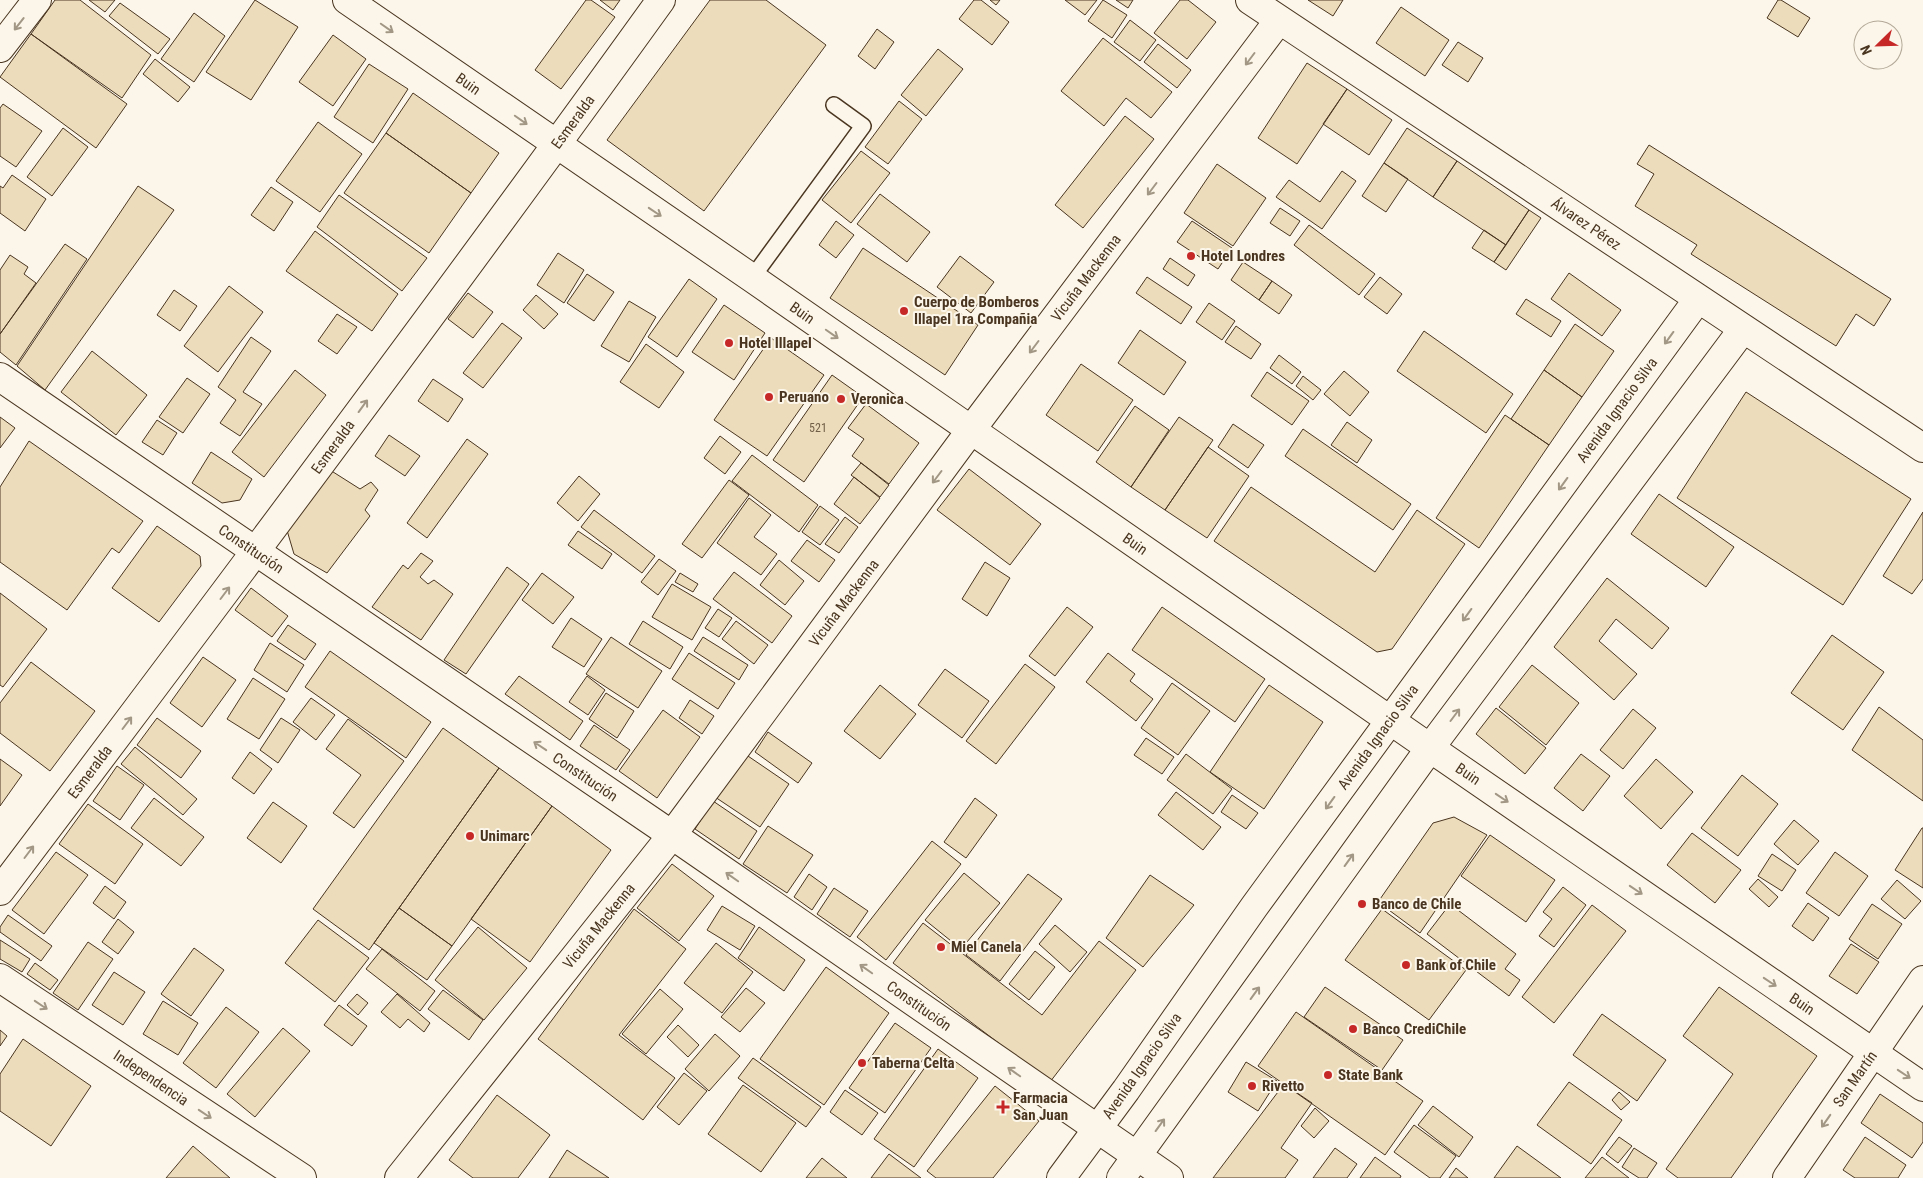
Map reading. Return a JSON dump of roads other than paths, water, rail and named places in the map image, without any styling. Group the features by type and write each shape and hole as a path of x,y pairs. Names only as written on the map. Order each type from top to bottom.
{"street":[{"path":"0,48 37,0"},
{"name":"Buin","path":"347,0 1923,1087"},
{"name":"Esmeralda","path":"0,891 256,552 557,145 661,0"},
{"name":"Álvarez Pérez","path":"1250,0 1923,448"},
{"name":"Vicuña Mackenna","path":"399,1178 672,835 971,430 1279,20"},
{"name":"Avenida Ignacio Silva","path":"1061,1178 1254,907 1698,299"},
{"path":"1129,1168 1430,748 1743,329"},
{"name":"Constitución","path":"0,377 672,835 1097,1129 1129,1168 1170,1178"},
{"name":"Independencia","path":"0,978 302,1178"},
{"name":"San Martín","path":"1787,1178 1923,980"}],"lane":[{"path":"752,278 863,126 834,105"}],"place":[{"name":"Hotel Londres","path":"1191,256"},
{"name":"Cuerpo de Bomberos Illapel 1ra Compañia","path":"904,311"},
{"name":"Hotel Illapel","path":"729,343"},
{"name":"Peruano","path":"769,397"},
{"name":"Veronica","path":"841,399"},
{"name":"Unimarc","path":"470,836"},
{"name":"Banco de Chile","path":"1362,904"},
{"name":"Miel Canela","path":"941,947"},
{"name":"Bank of Chile","path":"1406,965"},
{"name":"Banco CrediChile","path":"1353,1029"},
{"name":"Taberna Celta","path":"862,1063"},
{"name":"State Bank","path":"1328,1075"},
{"name":"Rivetto","path":"1252,1086"},
{"name":"Farmacia San Juan","path":"1003,1107"}]}
